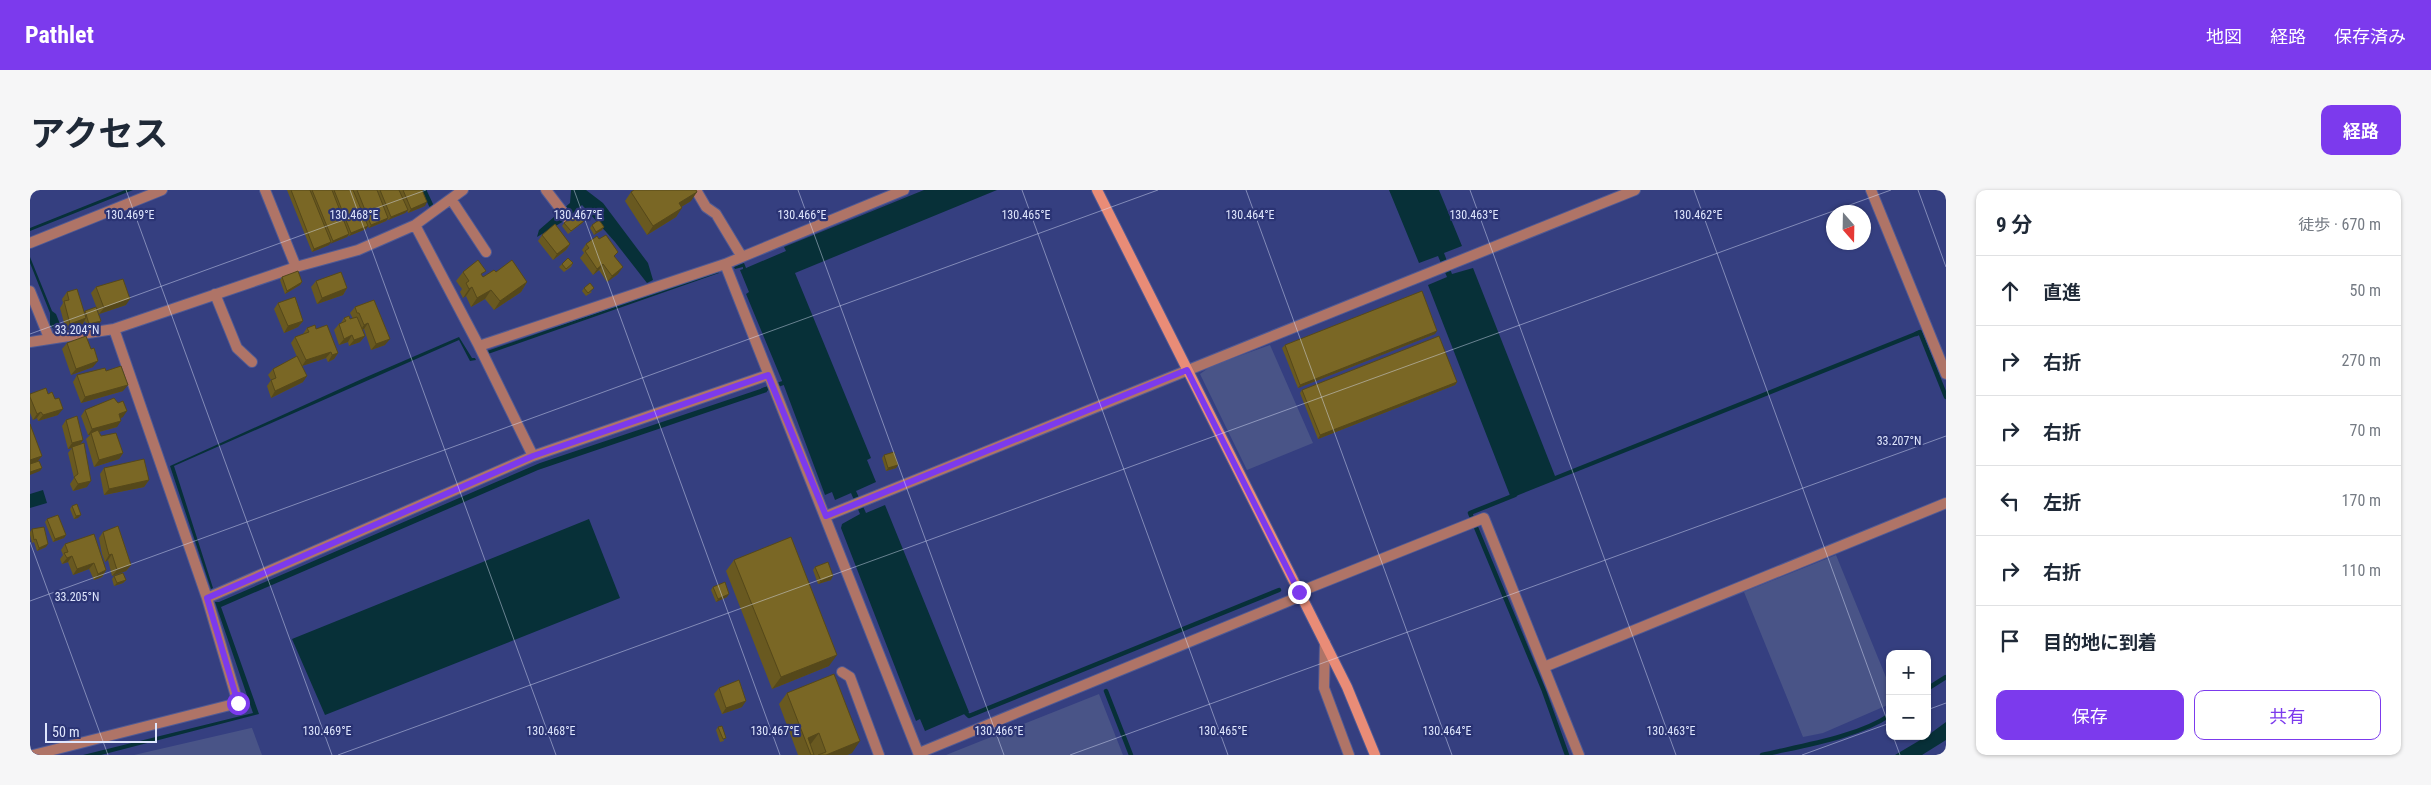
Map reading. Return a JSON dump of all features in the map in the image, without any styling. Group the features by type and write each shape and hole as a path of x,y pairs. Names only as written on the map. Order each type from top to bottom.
{"street":[{"path":"30,242 162,190"},
{"path":"265,190 296,267"},
{"path":"30,342 114,328 296,267 358,250 415,225 463,190"},
{"path":"546,190 568,220"},
{"path":"696,190 706,207 716,214 742,257"},
{"path":"479,346 725,264 904,190"},
{"path":"1097,190 1347,687 1375,755"},
{"path":"826,516 1635,190"},
{"path":"1871,190 1946,374"},
{"path":"451,199 486,252"},
{"path":"415,225 479,346 533,456"},
{"path":"725,264 919,754 1484,518 1579,755"},
{"path":"30,291 49,338"},
{"path":"215,294 237,348 252,362"},
{"path":"33,755 238,703 207,598 114,328"},
{"path":"207,598 533,456 768,375"},
{"path":"1544,667 1946,503"},
{"path":"1325,643 1324,688 1349,755"},
{"path":"842,672 850,678 879,755"}],"shaded area":[{"path":"125,190 133,190 30,231 30,228"},
{"path":"571,190 586,190 603,203 648,263 653,280 647,283 615,242 582,205 564,221 537,237 539,230 570,203"},
{"path":"924,190 997,190 795,273 871,458 867,460 876,482 856,491 866,513 885,505 969,712 925,731 920,719 916,721 841,528 842,524 860,514 851,493 835,500 832,492 825,495 783,383 746,294 749,292 740,270 743,267 735,269 734,267 744,263 746,268 786,251 784,247"},
{"path":"1389,190 1439,190 1462,246 1444,253 1452,274 1473,268 1555,476 1920,330 1921,334 1511,498 1428,285 1447,277 1438,256 1419,263"},
{"path":"30,257 52,311 56,314 60,324 56,331 50,325 50,313 30,263"},
{"path":"718,271 719,273 488,354 487,351"},
{"path":"459,337 472,358 476,360 470,361 459,340 174,466 213,588 211,589 170,466"},
{"path":"1270,345 1313,443 1247,470 1200,374 1211,366"},
{"path":"766,387 767,392 538,470 221,607 259,714 101,755 83,755 253,713 215,602 219,602 540,463"},
{"path":"43,490 47,503 30,508 30,494"},
{"path":"589,519 620,598 325,715 292,639"},
{"path":"1836,555 1886,677 1886,706 1823,733 1803,737 1744,592"},
{"path":"1099,694 1123,755 946,755"},
{"path":"1946,722 1946,740 1922,755 1895,755 1920,740 1931,740 1931,733"},
{"path":"251,728 262,755 134,755"}],"building":[{"path":"291,190 310,190 331,242 314,249"},
{"path":"312,190 332,190 349,234 333,241"},
{"path":"334,190 353,190 368,226 351,233"},
{"path":"357,190 377,190 388,218 371,225"},
{"path":"380,190 399,190 408,210 391,217"},
{"path":"403,190 422,190 427,202 411,209"},
{"path":"634,190 696,190 697,192 679,203 682,208 653,226 631,192"},
{"path":"577,213 584,221 571,231 564,223"},
{"path":"599,220 604,227 596,232 592,225"},
{"path":"555,224 570,244 557,254 542,235"},
{"path":"606,235 618,252 614,256 623,267 612,276 603,264 597,269 585,251 589,248 586,244 597,236 599,239"},
{"path":"568,258 573,263 566,269 562,264"},
{"path":"478,260 486,271 481,274 483,277 494,270 496,272 512,260 527,282 500,301 491,290 477,298 472,287 469,289 466,283 469,281 463,272"},
{"path":"298,271 302,282 287,291 282,277"},
{"path":"341,272 347,288 322,298 316,281"},
{"path":"123,279 130,299 104,308 96,287"},
{"path":"590,283 594,288 588,293 584,288"},
{"path":"77,289 86,318 70,324 64,301 69,300 67,292"},
{"path":"1422,291 1437,331 1300,385 1285,345"},
{"path":"295,297 303,321 288,326 278,303"},
{"path":"374,300 390,339 376,344 368,323 364,325 355,307"},
{"path":"96,307 101,321 89,324 85,311"},
{"path":"349,316 350,319 357,317 365,336 354,340 352,335 344,339 339,324 346,321 344,318"},
{"path":"315,325 316,329 327,325 338,353 332,355 331,352 306,360 295,337 309,332 307,328"},
{"path":"86,336 91,349 94,348 98,361 76,369 67,343"},
{"path":"1439,336 1457,382 1320,435 1302,390"},
{"path":"297,356 307,376 275,391 271,380 276,378 273,369"},
{"path":"121,366 128,385 85,397 77,375 105,368 106,371"},
{"path":"46,388 48,394 52,392 55,399 59,398 63,409 43,415 41,412 37,414 30,394"},
{"path":"114,398 118,403 123,401 127,411 119,414 121,421 92,429 85,410"},
{"path":"77,416 83,440 72,443 66,420"},
{"path":"30,424 42,456 30,460"},
{"path":"98,430 101,436 116,433 123,453 99,460 91,433"},
{"path":"84,443 91,481 78,484 74,477 78,474 72,447"},
{"path":"894,452 898,465 888,468 884,455"},
{"path":"144,459 149,480 109,489 104,468"},
{"path":"39,461 42,468 30,472 30,464"},
{"path":"77,504 81,515 76,516 72,506"},
{"path":"58,515 66,535 55,539 47,519"},
{"path":"118,526 131,565 117,570 112,554 109,555 103,532"},
{"path":"44,527 48,544 39,548 36,539 34,540 32,529"},
{"path":"94,534 106,570 98,574 94,563 77,569 72,556 67,558 64,553 68,552 65,544"},
{"path":"791,537 837,655 781,677 734,560"},
{"path":"828,562 833,576 821,581 815,567"},
{"path":"123,573 126,580 117,583 114,576"},
{"path":"725,582 729,594 718,599 713,587"},
{"path":"834,674 860,741 826,755 818,755 826,752 819,733 808,738 814,755 811,755 787,693"},
{"path":"739,680 746,701 726,708 719,688"},
{"path":"722,726 726,738 723,739 718,727"}],"waterway":[{"path":"424,190 431,205"},
{"path":"1916,334 1920,332 1946,397"},
{"path":"763,390 783,383"},
{"path":"1515,495 1470,513 1544,691 1567,755"},
{"path":"966,713 969,716 1279,590"},
{"path":"1931,686 1946,677"},
{"path":"1106,691 1131,755"},
{"path":"1762,755 1845,735 1877,723 1886,717"}],"route":[{"path":"238,703 207,598 533,456 768,375 826,516 1187,370 1299,592"}]}
